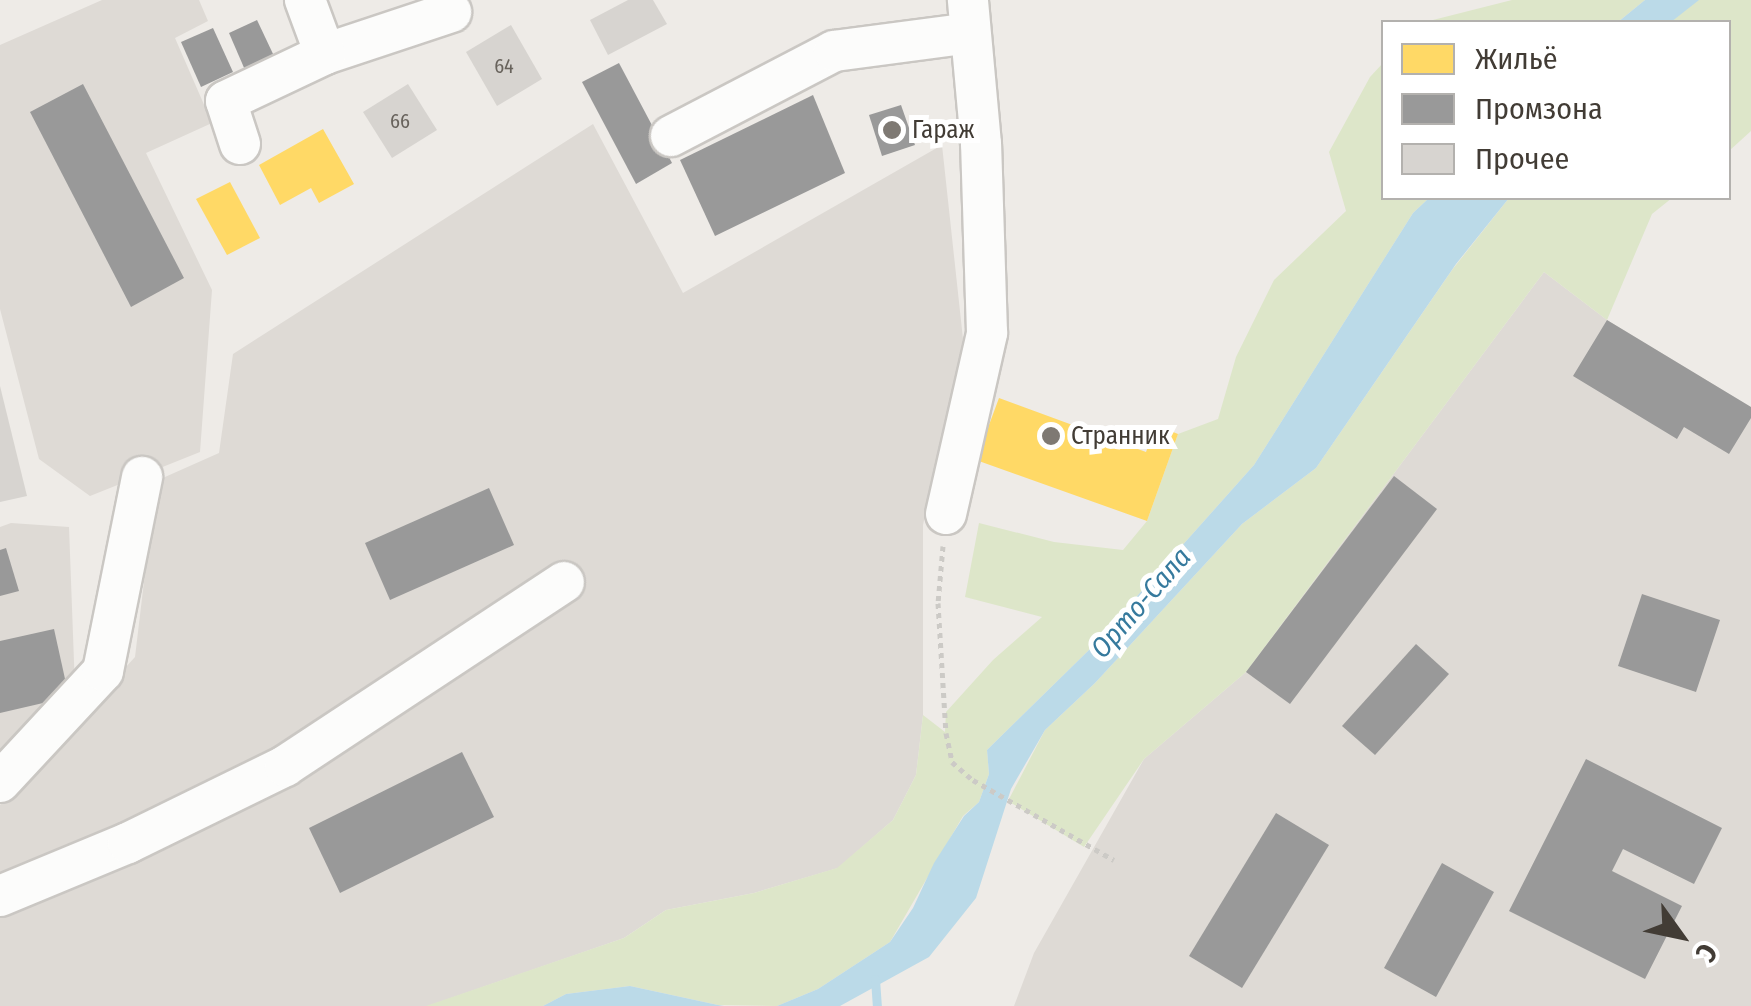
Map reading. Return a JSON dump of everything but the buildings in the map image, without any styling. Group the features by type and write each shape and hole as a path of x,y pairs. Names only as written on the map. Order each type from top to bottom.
{"lane":[{"path":"305,0 324,54"},
{"path":"240,144 226,101 324,54 450,12"},
{"path":"671,136 834,51 969,17 981,144 987,333 946,514"},
{"path":"0,782 103,671 142,477"},
{"path":"0,896 128,843 285,766 564,582"}],"path":[{"path":"946,514 938,603 946,733 952,762 973,780 1114,860"}],"shaded area":[{"path":"102,0 199,0 208,21 175,38 212,123 146,153 212,290 200,452 90,496 39,459 0,309 0,45"},
{"path":"593,124 683,293 942,145 963,339 923,525 923,715 916,775 893,820 838,868 754,893 666,910 624,938 428,1006 0,1006 0,805 135,657 156,481 219,453 233,354"},
{"path":"1544,272 1607,320 1751,407 1751,1006 1014,1006 1034,953 1144,759 1246,672"},
{"path":"11,523 69,527 75,689 0,771 0,527"}],"green space":[{"path":"1512,0 1645,0 1620,20 1433,20"},
{"path":"1697,0 1751,0 1751,131 1731,149 1731,20 1672,20"},
{"path":"1381,65 1381,200 1427,200 1413,213 1254,465 1089,650 987,750 989,774 979,802 963,816 890,942 818,989 777,1006 718,1005 630,986 566,994 543,1006 426,1006 624,938 666,910 754,893 837,868 893,820 916,775 923,715 945,732 946,712 993,660 1042,617 965,597 979,523 1054,542 1123,550 1147,521 1178,434 1218,419 1236,357 1274,280 1346,211 1329,152 1370,77"},
{"path":"1507,200 1670,200 1652,214 1607,320 1544,272 1246,672 1144,759 1084,847 1008,801 1045,730 1095,683 1242,524 1316,468 1452,270"}],"water":[{"path":"1645,0 1699,0 1674,20 1620,20"},
{"name":"Орто-Сала","path":"1427,200 1507,200 1456,264 1316,468 1242,524 1095,683 1045,730 1011,789 976,898 929,957 840,1006 777,1006 818,989 890,942 913,908 934,863 964,816 979,802 989,774 987,750 1089,650 1254,465 1413,213"},
{"path":"630,986 724,1006 543,1006 566,994"}],"waterway":[{"path":"875,979 877,1006"}],"place":[{"name":"Гараж","path":"892,130"},
{"name":"Странник","path":"1051,436"}]}
